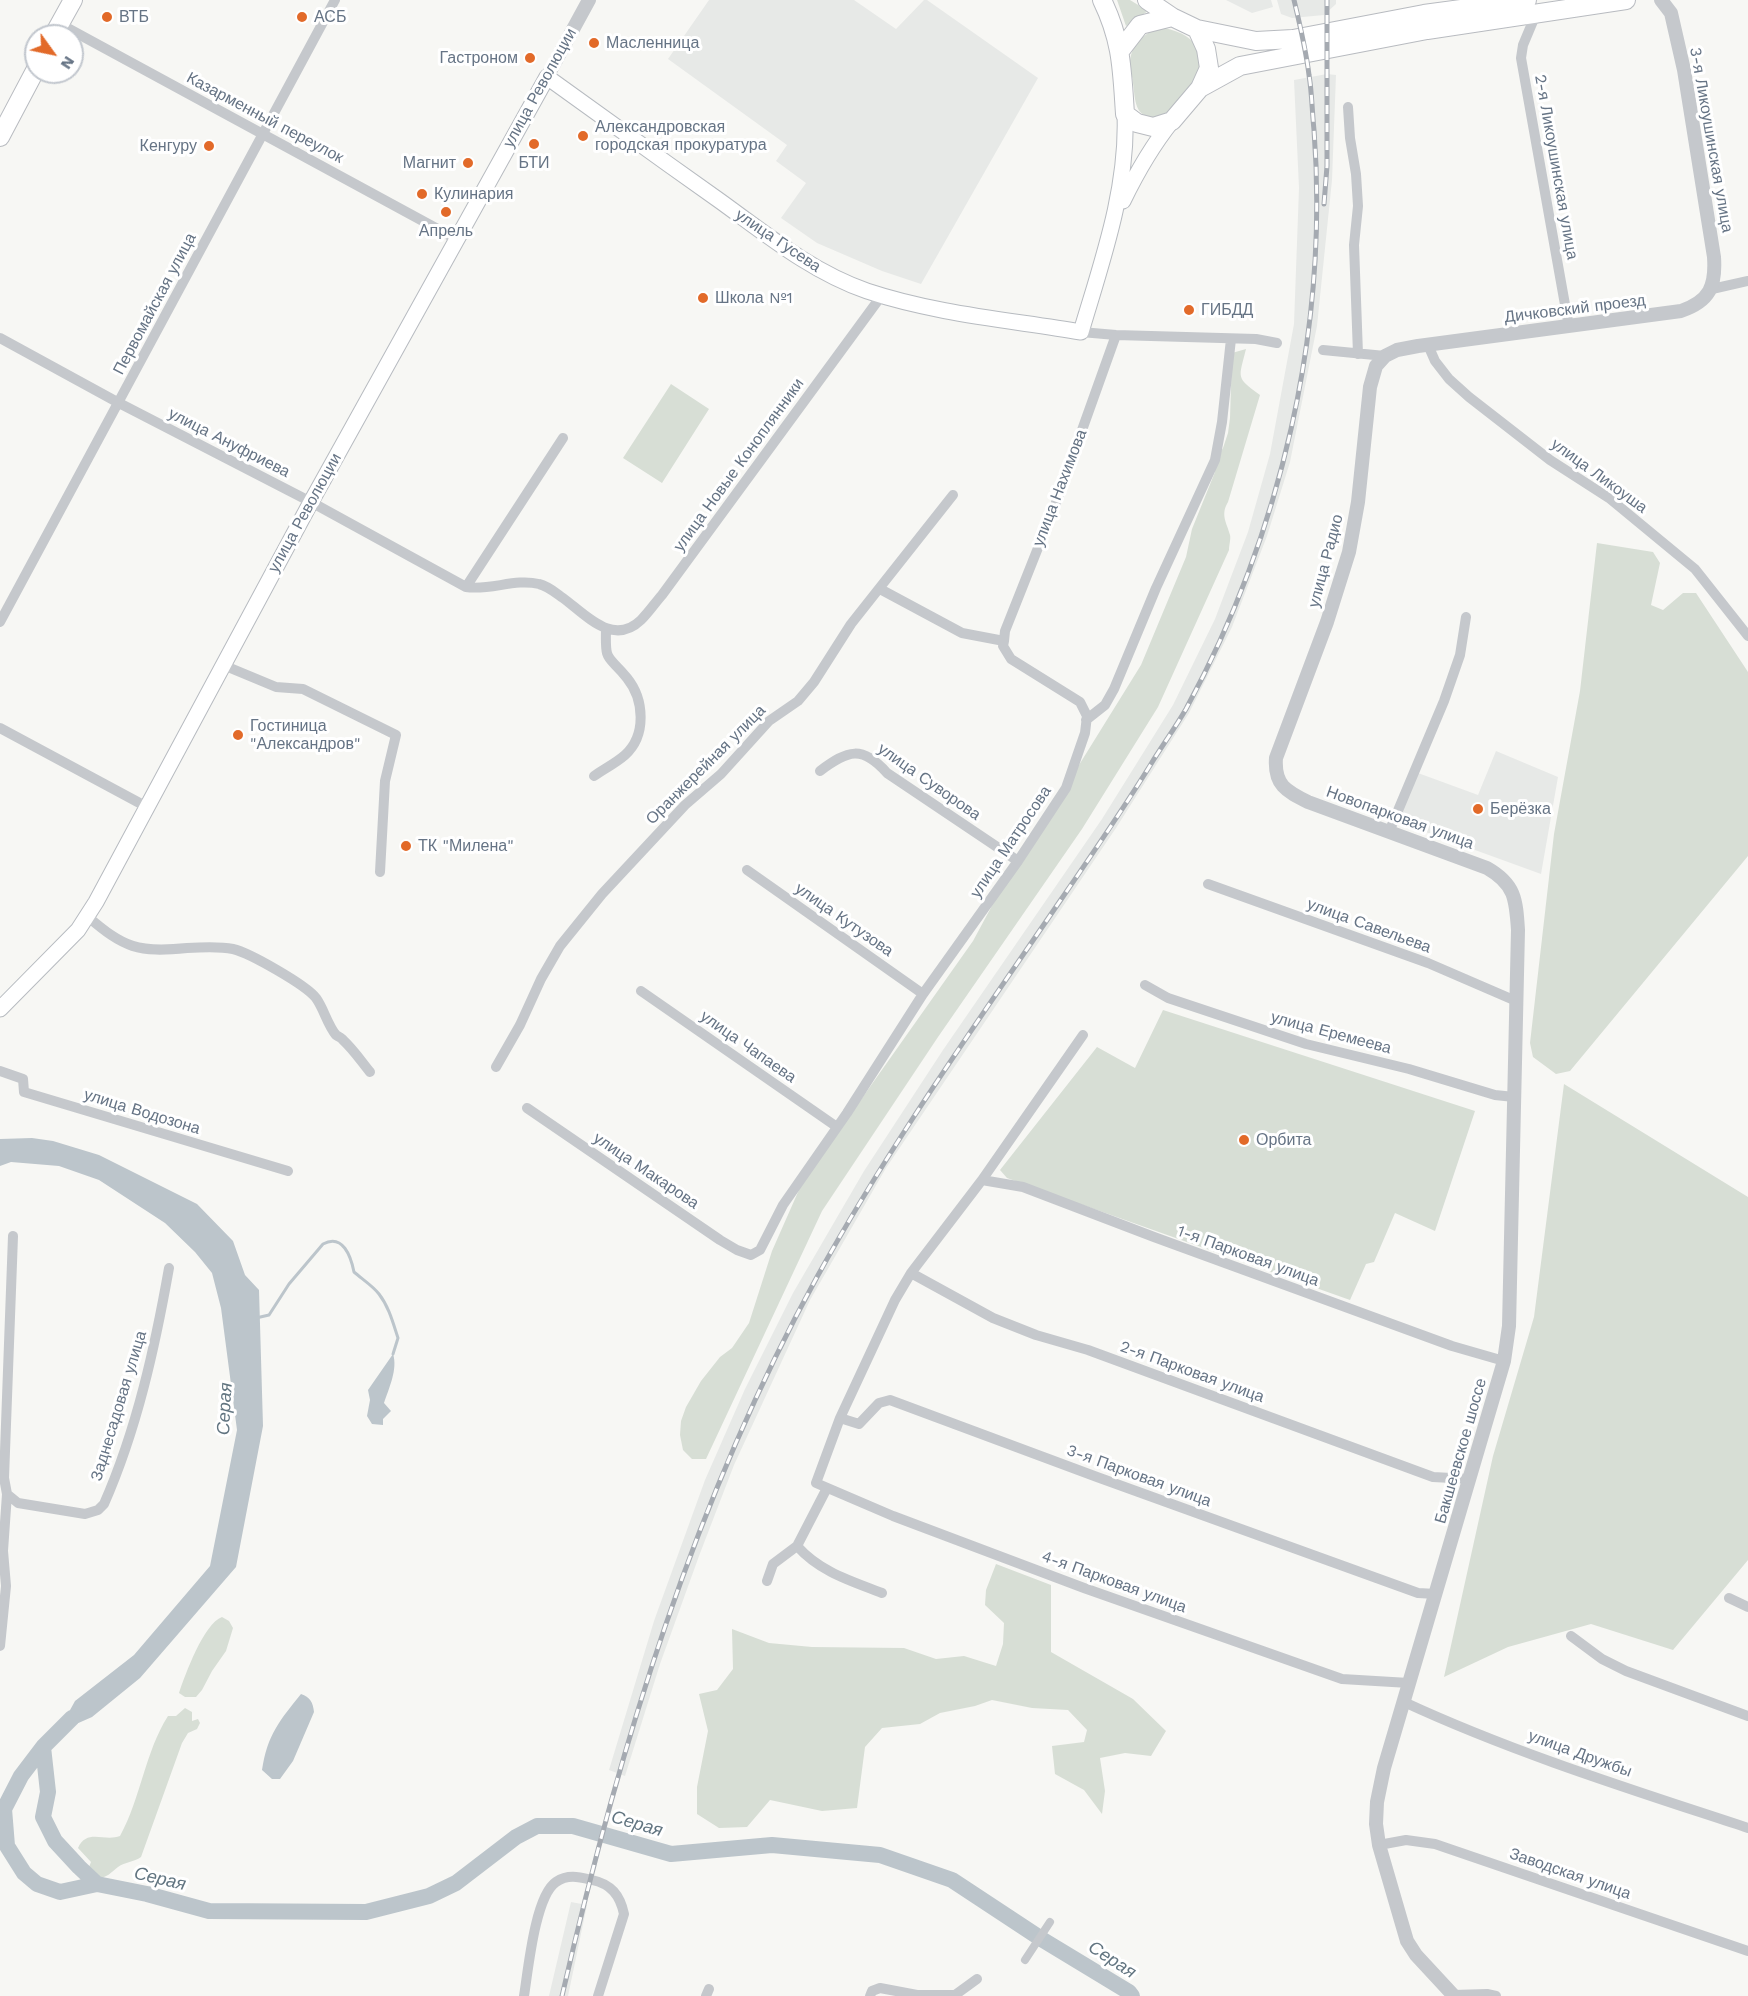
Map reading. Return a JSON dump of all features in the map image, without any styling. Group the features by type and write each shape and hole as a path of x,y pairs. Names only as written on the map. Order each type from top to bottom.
{"main road":[{"path":"59,24 72,0"},
{"path":"1081,332 1113,223 1126,141 1120,51 1112,21 1102,0"},
{"path":"1147,0 1172,17 1197,29 1256,41 1293,39 1424,14 1520,4 1626,0"},
{"path":"1200,88 1240,66 1427,30 1520,4"},
{"path":"1120,51 1140,25 1172,17"},
{"path":"1113,223 1138,170 1154,144 1200,88 1209,68 1206,49 1197,29"},
{"name":"улица Революции","path":"0,1009 78,930 87,916 311,502 547,77"},
{"name":"улица Гусева","path":"547,77 802,259 829,275 917,306 1081,332"},
{"path":"0,137 28,84"},
{"path":"1125,114 1137,123 1153,127 1172,121"}],"street":[{"name":"Первомайская улица","path":"0,622 335,0"},
{"name":"улица Революции","path":"547,77 588,0"},
{"name":"3-я Ликоушинская улица","path":"1661,0 1671,13 1684,70 1714,257 1716,273 1712,289"},
{"name":"2-я Ликоушинская улица","path":"1520,4 1523,45 1521,58 1569,327"},
{"name":"Казарменный переулок","path":"84,44 263,134 456,239"},
{"path":"1348,107 1358,206 1354,245 1358,354"},
{"name":"Дичковский проезд","path":"1391,353 1428,345 1681,311 1693,307 1712,289 1748,281"},
{"name":"улица Новые Коноплянники","path":"606,630 621,631 639,621 662,595 882,295"},
{"path":"1081,332 1256,339 1278,343"},
{"name":"улица Нахимова","path":"1004,640 1005,631 1057,500 1116,335"},
{"name":"улица Ануфриева","path":"0,338 119,403 311,502 466,587"},
{"path":"1086,720 1105,705 1114,689 1156,588 1215,460 1222,422 1231,339"},
{"name":"улица Ликоуша","path":"1428,345 1435,361 1449,380 1469,397 1550,460 1609,498 1695,569 1748,636"},
{"path":"1323,350 1358,354 1391,353"},
{"name":"улица Радио","path":"1279,782 1275,770 1276,758 1327,622 1349,552 1358,502 1370,387 1376,366 1391,353"},
{"path":"563,438 466,587 479,589 527,582 541,584 606,630 606,652 638,695 641,719 635,741 626,754 594,776"},
{"name":"Оранжерейная улица","path":"496,1067 560,946 602,894 685,805 721,774 769,721 798,701 814,682 851,624 953,495"},
{"path":"879,589 962,633 1004,640 1003,646 1011,659 1080,702 1087,716 1086,720"},
{"path":"1389,832 1444,701 1460,655 1466,617"},
{"path":"223,664 276,687 303,688 396,735 385,781 380,872"},
{"name":"улица Матросова","path":"751,1255 760,1250 783,1205 837,1127 923,994 1018,861 1066,788 1085,732 1086,720"},
{"path":"0,728 147,807"},
{"name":"улица Суворова","path":"820,771 846,755 854,753 868,756 877,761 887,773 1018,861"},
{"name":"Новопарковая улица","path":"1279,782 1287,791 1308,802 1487,868 1498,874 1510,886"},
{"name":"улица Кутузова","path":"747,870 923,994"},
{"name":"улица Савельева","path":"1209,884 1428,963 1516,1001"},
{"name":"Бакшеевское шоссе","path":"1453,1996 1416,1955 1407,1941 1379,1845 1376,1824 1377,1802 1384,1768 1504,1361 1509,1326 1518,930 1516,903 1510,886"},
{"path":"87,916 124,944 141,949 160,951 212,948 233,949 248,954 300,984 316,997 336,1035 370,1072"},
{"name":"улица Еремеева","path":"1145,985 1168,998 1306,1044 1410,1069 1495,1095 1514,1097"},
{"name":"улица Чапаева","path":"641,991 837,1127"},
{"path":"840,1418 895,1300 911,1273 982,1180 1083,1035"},
{"name":"улица Водозона","path":"0,1071 23,1079 24,1092 288,1171"},
{"name":"улица Макарова","path":"526,1108 720,1240 751,1255"},
{"name":"1-я Парковая улица","path":"982,1180 1023,1186 1452,1347 1504,1361"},
{"path":"0,1646 6,1586 3,1551 7,1494 2,1478 13,1236"},
{"name":"Заднесадовая улица","path":"7,1494 18,1503 85,1514 98,1510 104,1504 137,1407 158,1331 169,1268"},
{"name":"2-я Парковая улица","path":"911,1273 993,1318 1036,1335 1088,1350 1433,1477 1470,1479"},
{"name":"3-я Парковая улица","path":"840,1418 859,1424 879,1403 890,1400 1418,1593 1436,1594"},
{"name":"4-я Парковая улица","path":"840,1418 816,1483 1084,1588 1342,1679 1409,1683"},
{"path":"767,1581 773,1564 797,1546 827,1488"},
{"path":"797,1546 808,1558 835,1575 882,1593"},
{"path":"1729,1598 1748,1607"},
{"path":"1571,1636 1602,1659 1626,1671 1748,1716"},
{"name":"улица Дружбы","path":"1404,1702 1444,1721 1605,1780 1748,1828"},
{"name":"Заводская улица","path":"1379,1845 1406,1840 1435,1844 1748,1951"},
{"path":"524,1996 533,1939 543,1899 555,1883 576,1876 603,1882 614,1890 621,1901 624,1914 598,1996"},
{"path":"1025,1960 1050,1922"},
{"path":"870,1996 872,1991 880,1988 917,1995 955,1995 977,1979"},
{"path":"1453,1996 1487,1994 1496,1996"}],"shaded area":[{"path":"709,0 854,0 896,29 924,0 927,0 1038,78 921,284 882,271 817,243 781,218 806,183 776,161 787,145 668,59"},
{"path":"1117,0 1130,0 1148,11 1126,26"},
{"path":"1226,0 1271,0 1273,7 1252,13"},
{"path":"1277,0 1336,0 1336,4 1324,15 1292,18 1281,14"},
{"path":"1164,28 1186,36 1198,49 1200,64 1196,79 1187,94 1175,106 1163,115 1145,116 1136,104 1130,58 1132,51 1145,35"},
{"path":"1327,74 1336,75 1332,180 1317,326 1290,462 1267,536 1232,627 1189,713 1116,828 886,1168 810,1300 734,1465 660,1664 625,1776 609,1770 654,1621 705,1480 745,1389 793,1293 864,1171 943,1050 1102,819 1173,705 1215,619 1248,532 1270,454 1294,324 1299,188 1294,80"},
{"path":"1246,349 1241,376 1246,384 1260,395 1225,511 1230,537 1229,550 1158,707 1082,829 938,1037 822,1211 706,1459 692,1459 683,1450 680,1435 681,1421 686,1407 701,1381 720,1357 732,1348 749,1323 772,1251 802,1183 973,941 994,902 1141,665 1186,557 1192,529 1215,472 1215,460 1223,448 1228,433 1232,353"},
{"path":"671,384 709,409 662,483 623,458"},
{"path":"1597,543 1653,552 1660,563 1651,605 1663,610 1683,593 1696,593 1748,672 1748,856 1570,1071 1556,1074 1533,1057 1530,1043 1554,834 1580,691"},
{"name":"Берёзка","path":"1496,751 1558,777 1541,874 1398,822 1418,773 1478,795"},
{"name":"Орбита","path":"1163,1010 1475,1111 1435,1231 1395,1213 1374,1262 1366,1264 1350,1300 1007,1178 1000,1170 1097,1047 1135,1068"},
{"path":"1564,1084 1748,1197 1748,1560 1673,1650 1591,1624 1508,1647 1444,1677 1493,1456 1534,1317"},
{"path":"32,1138 53,1141 99,1155 197,1204 233,1241 245,1275 259,1290 263,1426 236,1567 140,1678 92,1717 58,1732 75,1701 134,1655 210,1566 237,1430 221,1308 212,1273 195,1252 165,1223 99,1180 59,1166 11,1162 0,1166 0,1139"},
{"path":"393,1354 394,1372 384,1403 391,1411 383,1419 383,1425 372,1424 367,1416 370,1400 368,1390"},
{"path":"996,1564 1051,1585 1051,1652 1133,1699 1166,1731 1151,1756 1125,1753 1100,1758 1105,1791 1102,1814 1084,1790 1055,1774 1052,1746 1084,1742 1087,1730 1068,1710 1032,1708 992,1700 940,1713 920,1724 882,1728 865,1747 857,1808 822,1811 770,1800 747,1827 719,1828 697,1814 697,1787 708,1731 699,1694 717,1690 733,1669 732,1629 769,1643 812,1647 904,1648 936,1659 964,1656 996,1666 1003,1644 1004,1623 985,1605 986,1590"},
{"path":"222,1617 229,1621 233,1628 226,1651 196,1697 185,1697 179,1693 196,1651 215,1621"},
{"path":"301,1694 310,1700 314,1712 293,1761 280,1779 272,1779 262,1770 267,1747 281,1720"},
{"path":"185,1708 192,1712 192,1721 198,1719 200,1723 197,1729 188,1733 182,1743 141,1857 121,1865 106,1876 96,1878 90,1872 91,1862 78,1848 82,1842 91,1837 120,1836 160,1730 168,1716 176,1716"},
{"path":"571,1902 587,1905 568,1996 549,1996"}],"waterway":[{"path":"256,1318 269,1315 289,1284 323,1244 330,1241 336,1242 345,1248 354,1272 377,1291 385,1304 398,1338 393,1354"},
{"name":"Серая","path":"72,1718 43,1747 48,1792 43,1817 55,1841 97,1884 147,1894 209,1911 366,1912 429,1896 456,1883 516,1837 537,1826 573,1826 671,1854 772,1845 880,1855 952,1880 1132,1996"},
{"path":"43,1747 21,1776 4,1809 7,1846 24,1873 37,1884 60,1892 97,1884"}],"railway":[{"path":"562,1996 609,1811 635,1719 665,1628 697,1538 733,1449 773,1362 817,1277 903,1133 1106,833 1182,716 1219,642 1248,573 1272,501 1291,428 1305,354 1314,279 1317,205 1314,130 1308,66 1294,0"},
{"path":"1324,204 1327,166 1327,0"}],"place":[{"name":"ВТБ","path":"107,17"},
{"name":"АСБ","path":"302,17"},
{"name":"Масленница","path":"594,43"},
{"name":"Гастроном","path":"530,58"},
{"name":"Александровская городская прокуратура","path":"583,136"},
{"name":"БТИ","path":"534,144"},
{"name":"Кенгуру","path":"209,146"},
{"name":"Магнит","path":"468,163"},
{"name":"Кулинария","path":"422,194"},
{"name":"Апрель","path":"446,212"},
{"name":"Школа №1","path":"703,298"},
{"name":"ГИБДД","path":"1189,310"},
{"name":"Гостиница \"Александров\"","path":"238,735"},
{"name":"Берёзка","path":"1478,809"},
{"name":"ТК \"Милена\"","path":"406,846"},
{"name":"Орбита","path":"1244,1140"}]}
